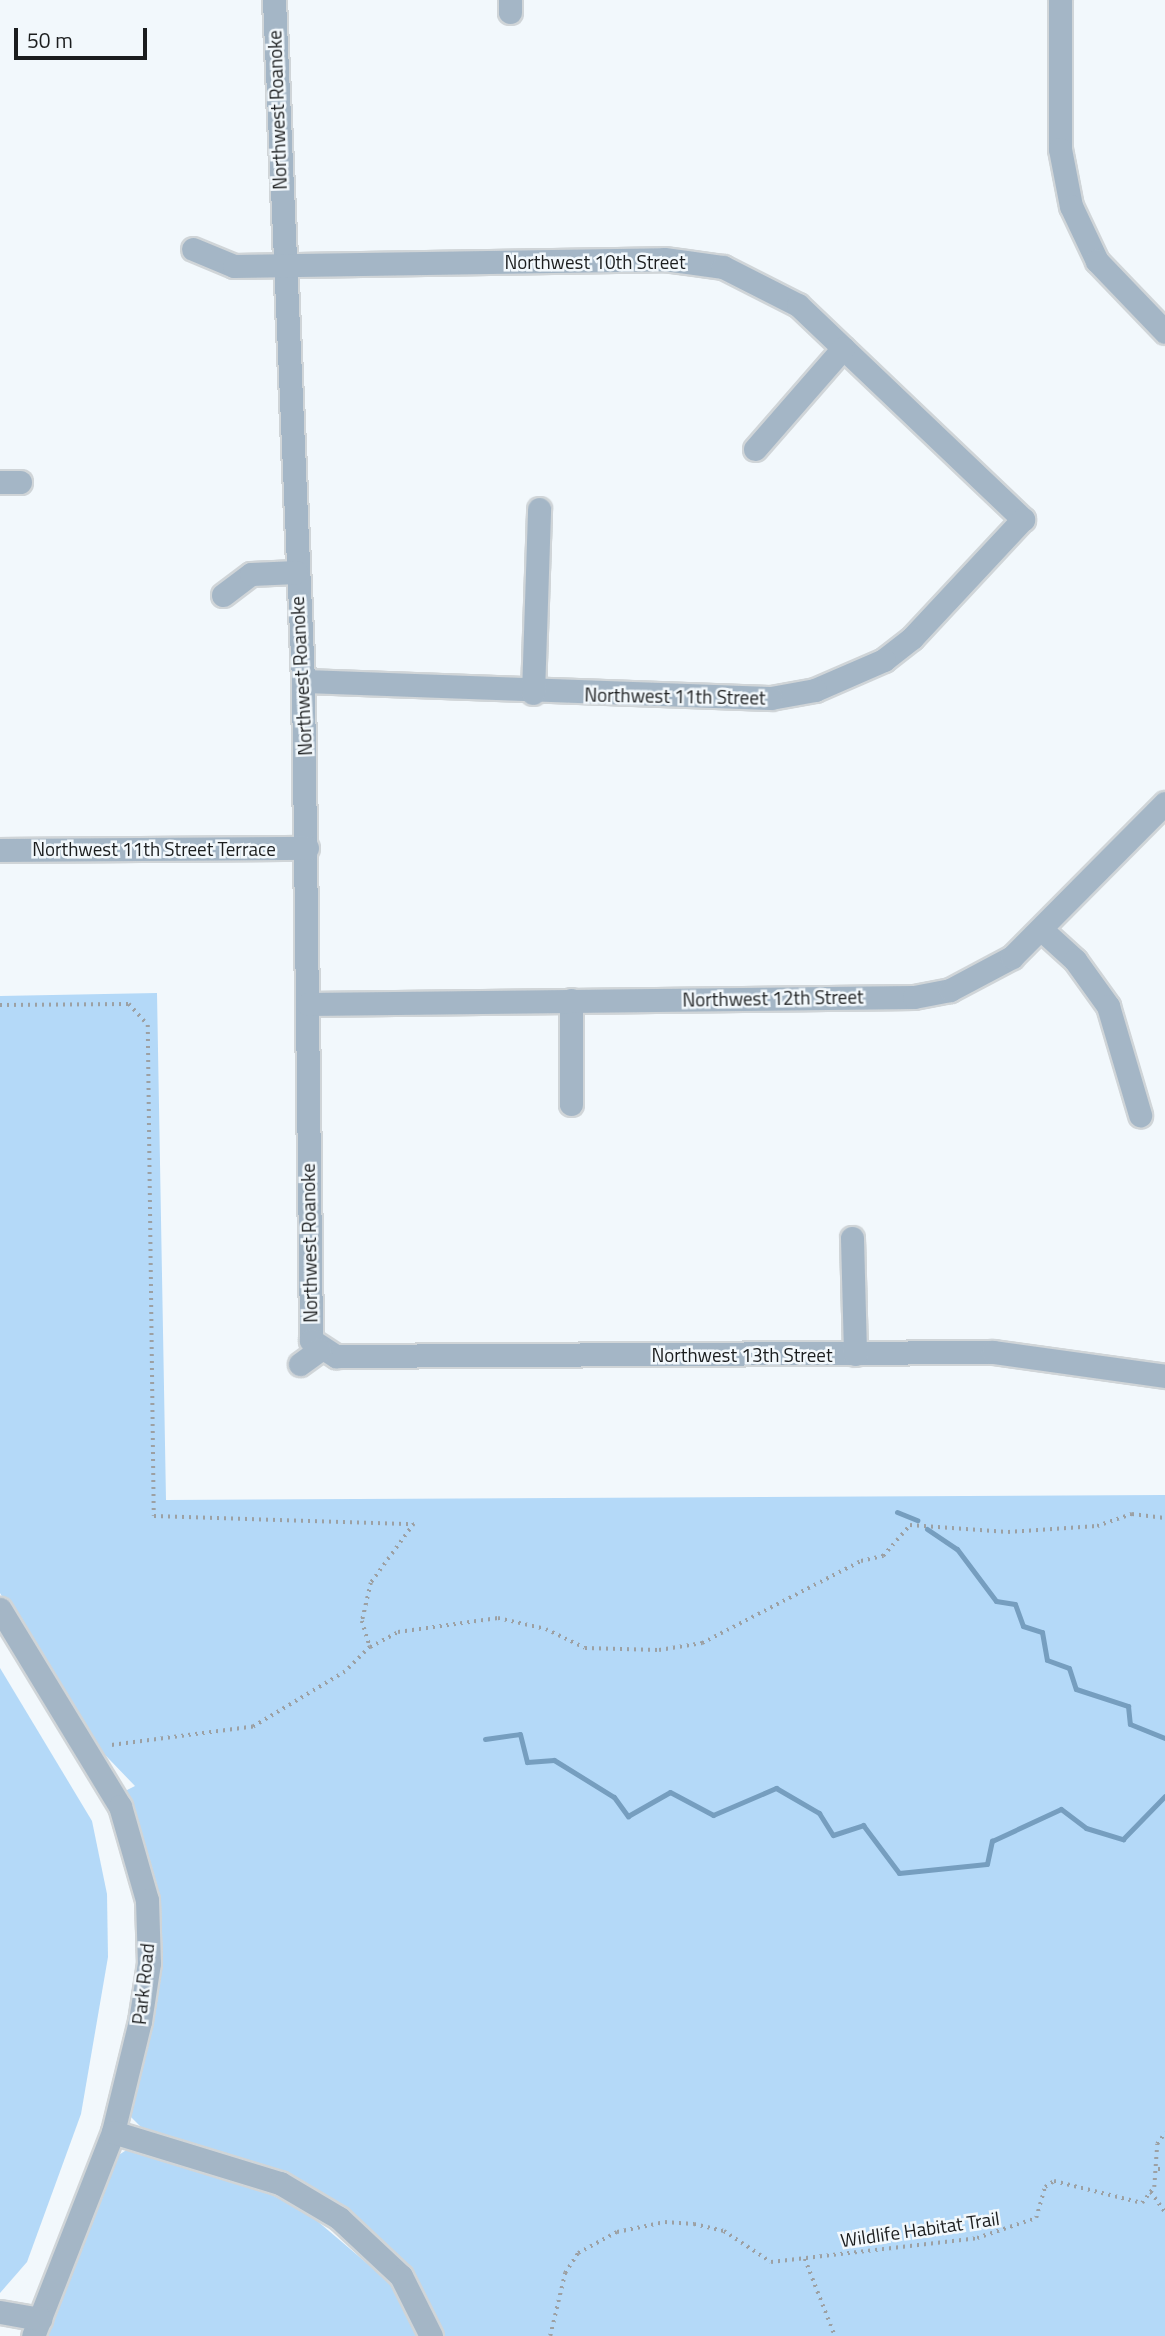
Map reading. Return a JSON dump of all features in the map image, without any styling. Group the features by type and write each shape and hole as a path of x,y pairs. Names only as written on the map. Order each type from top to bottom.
{"street":[{"name":"Northwest Roanoke","path":"274,0 282,267 303,681 307,848 308,1310 319,1350"},
{"path":"1059,0 1060,149 1071,206 1097,261 1165,332"},
{"name":"Northwest 10th Street","path":"193,249 234,266 693,260 765,285 798,304 1023,519"},
{"path":"755,449 843,348"},
{"path":"533,693 539,509"},
{"name":"Northwest 11th Street","path":"303,681 533,693 771,698 852,677 912,638 1023,519"},
{"path":"223,595 251,574 296,572"},
{"name":"Northwest 12th Street","path":"308,1004 914,997 984,976 1042,930 1165,803"},
{"name":"Northwest 11th Street Terrace","path":"0,850 307,848"},
{"path":"1042,930 1075,960 1108,1006 1140,1115"},
{"path":"571,1000 572,1104"},
{"path":"852,1238 855,1354"},
{"path":"300,1364 319,1350"},
{"name":"Northwest 13th Street","path":"319,1350 335,1356 993,1352 1165,1376"},
{"name":"Park Road","path":"0,1609 120,1806 147,1900 142,2010 113,2132 37,2327"},
{"path":"113,2132 280,2183 339,2218 401,2276 431,2336"},
{"path":"0,2312 37,2327"}],"path":[{"path":"0,1005 129,1004 148,1025 154,1516 414,1524 371,1583 362,1621 370,1647"},
{"path":"84,1748 253,1727 345,1672 370,1647 398,1632 498,1618 546,1629 584,1648 681,1646 702,1643 861,1561 883,1556 910,1525 1008,1532 1097,1526 1132,1514 1165,1518"},
{"path":"1165,2133 1151,2192 1165,2212"},
{"path":"1156,2167 1165,2169"},
{"name":"Wildlife Habitat Trail","path":"550,2336 571,2263 590,2244 617,2232 665,2221 694,2224 724,2231 771,2262 1014,2229 1035,2218 1045,2187 1054,2181 1142,2203 1151,2192"},
{"path":"805,2259 835,2336"}],"shaded area":[{"path":"157,993 166,1500 1165,1495 1165,2336 439,2336 409,2273 292,2179 143,2129 130,2116 128,2101 153,1990 123,1792 135,1786 83,1732 0,1593 0,996"},
{"path":"0,1668 92,1821 107,1894 108,1957 81,2114 27,2262 0,2293"},
{"path":"128,2149 235,2176 309,2214 389,2282 417,2336 45,2336 111,2160"}],"waterway":[{"path":"897,1512 917,1520"},
{"path":"927,1529 957,1549 996,1601 1015,1604 1023,1626 1042,1632 1047,1660 1069,1668 1076,1689 1128,1706 1130,1724 1165,1738"},
{"path":"485,1739 520,1734 527,1762 554,1760 614,1797 628,1816 670,1792 713,1815 776,1788 819,1813 833,1835 863,1825 899,1873 987,1864 992,1841 1061,1809 1086,1828 1123,1839 1165,1796"}]}
